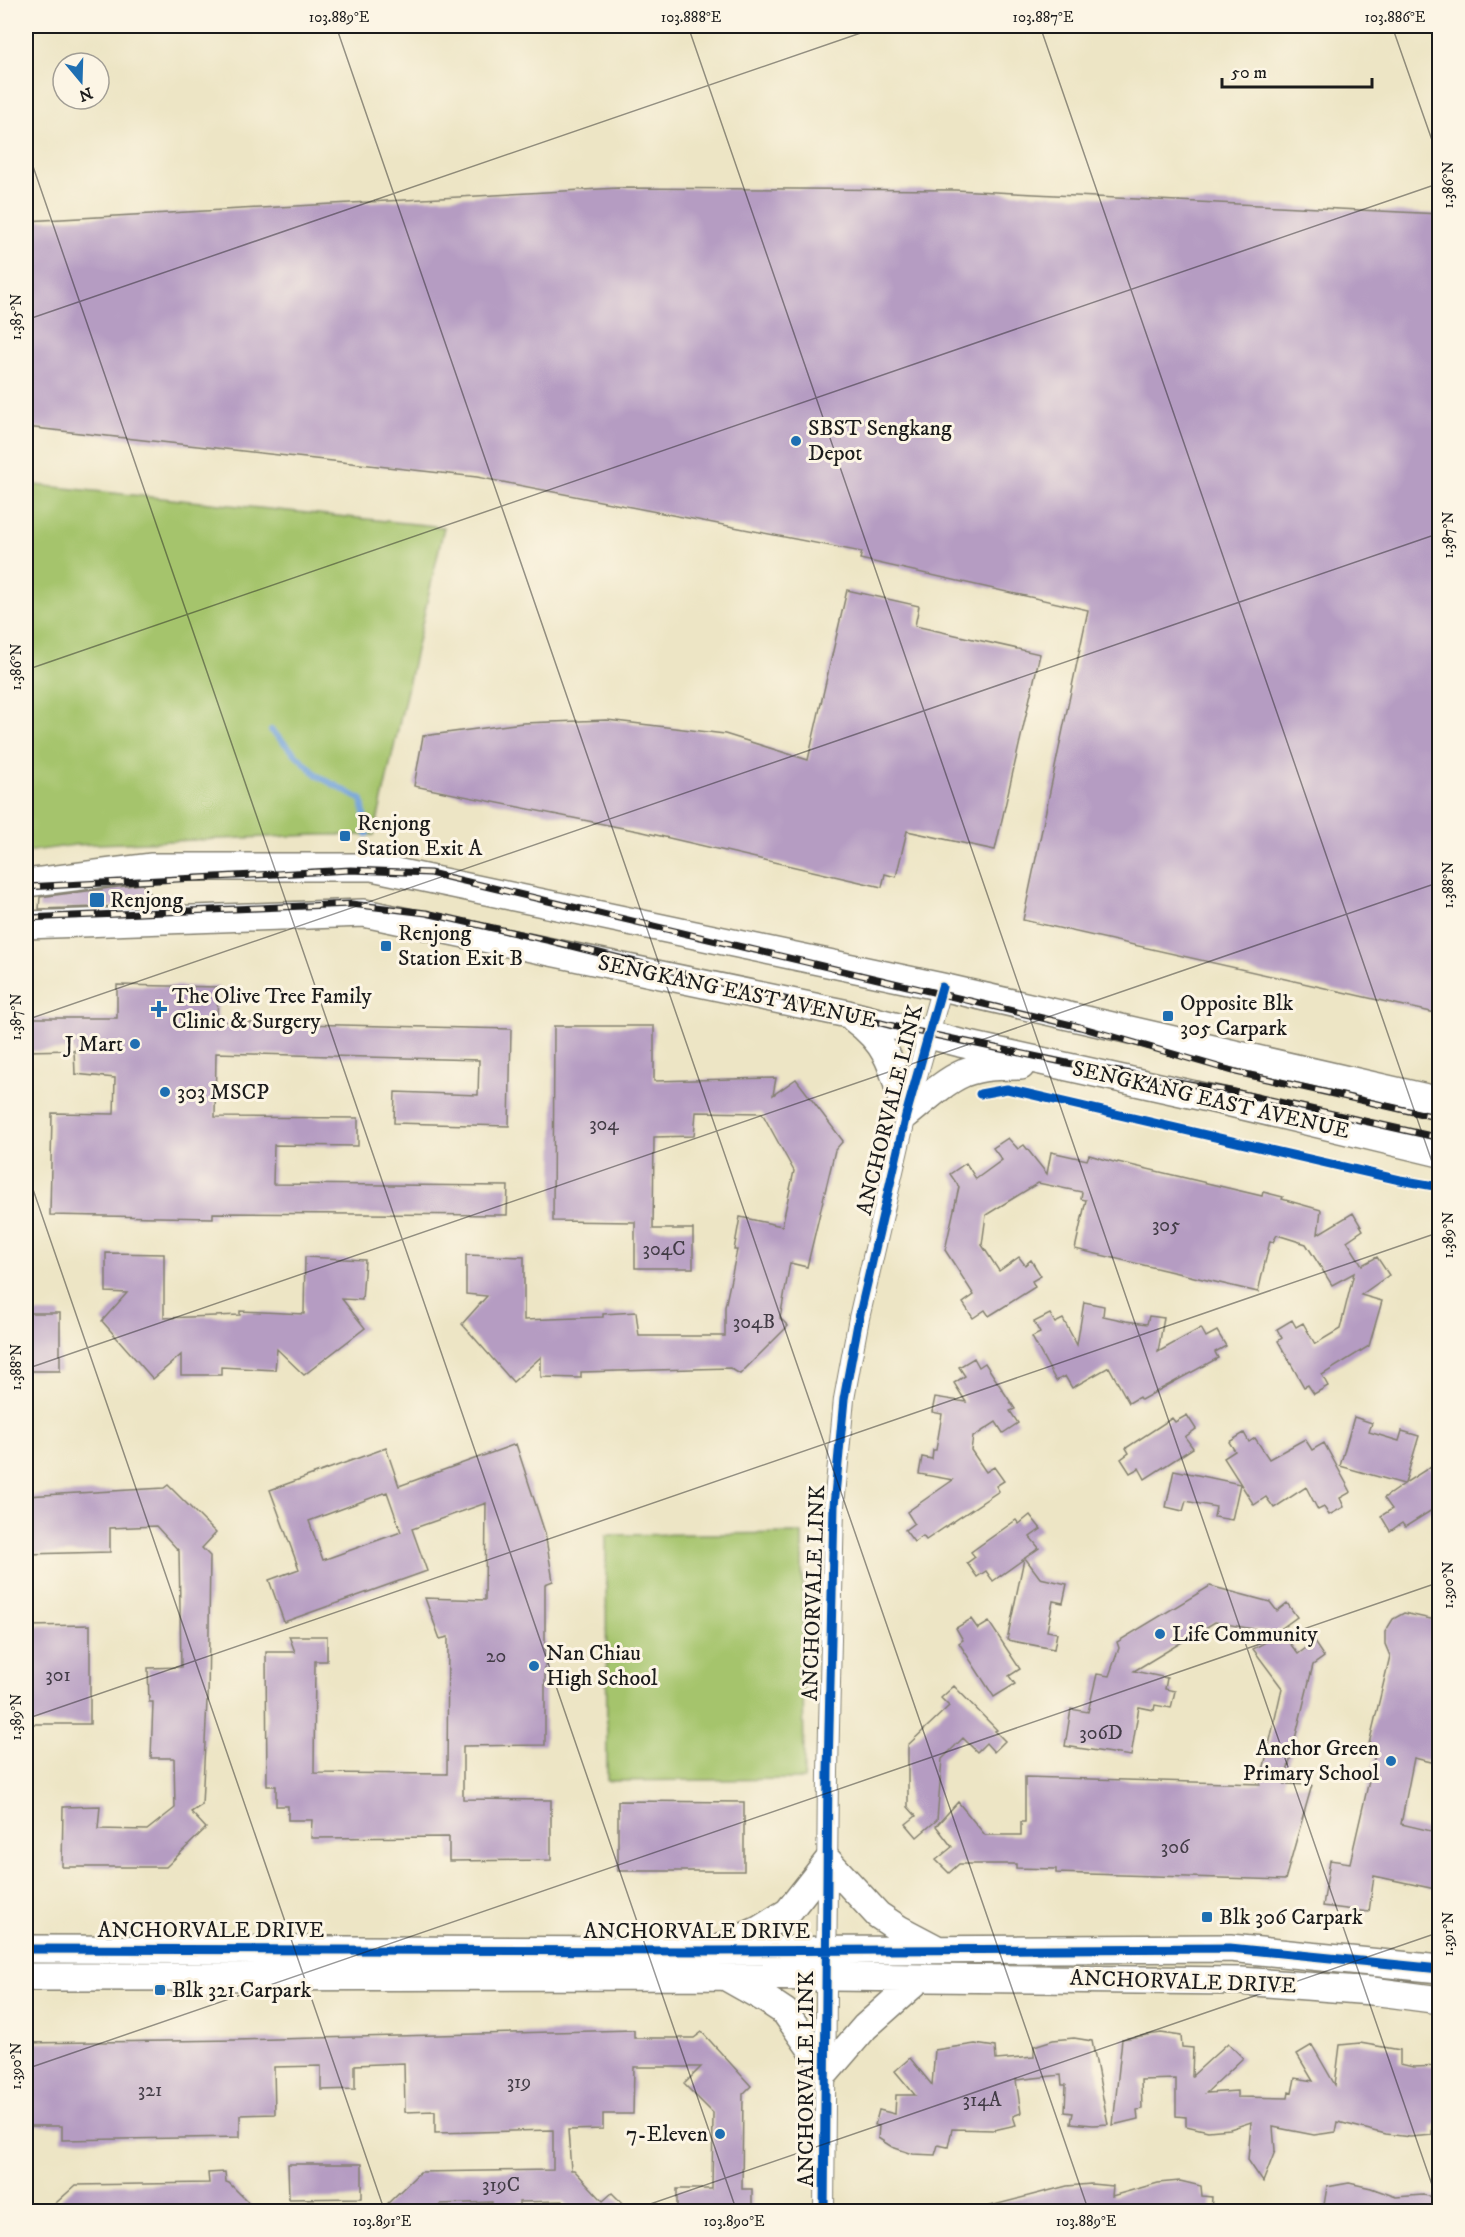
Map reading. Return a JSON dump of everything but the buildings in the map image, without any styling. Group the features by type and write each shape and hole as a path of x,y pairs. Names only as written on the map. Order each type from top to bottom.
{"street":[{"name":"SENGKANG EAST AVENUE","path":"26,883 152,867 372,867 942,987 1440,1101"},
{"name":"SENGKANG EAST AVENUE","path":"26,925 364,913 848,1014 929,1035 1232,1103 1440,1153"},
{"name":"ANCHORVALE LINK","path":"824,2211 828,1772 834,1506 844,1399 859,1318 906,1115 942,987"},
{"path":"848,1014 868,1029 882,1045 893,1066 906,1115 945,1085 965,1073 991,1067 1053,1064"},
{"path":"712,1951 759,1930 788,1912 828,1862 878,1915 939,1950"},
{"name":"ANCHORVALE DRIVE","path":"26,1949 712,1951 1230,1948 1440,1969"},
{"path":"724,1976 785,2012 827,2072 865,2027 919,1979"},
{"name":"ANCHORVALE DRIVE","path":"26,1977 724,1976 1241,1981 1372,1991 1440,2000"}],"green space":[{"path":"26,484 444,527 374,835 317,835 75,845 26,852"},
{"path":"802,1533 804,1779 607,1781 606,1535"}],"waterway":[{"path":"271,730 318,776 362,800 367,834"}],"railway":[{"path":"26,887 351,870 430,873 1080,1027 1236,1072 1440,1118"},
{"path":"26,918 351,904 426,913 551,941 901,1028 1067,1063 1230,1091 1440,1138"}],"cycle path":[{"path":"824,2212 828,1772 834,1506 844,1399 859,1318 906,1115 942,987"},
{"path":"980,1094 1007,1089 1400,1180 1440,1187"},
{"path":"26,1949 712,1951 1230,1948 1440,1969"}],"place":[{"name":"SBST Sengkang Depot","path":"796,441"},
{"name":"Renjong Station Exit A","path":"345,836"},
{"name":"Renjong","path":"97,900"},
{"name":"Renjong Station Exit B","path":"386,946"},
{"name":"The Olive Tree Family Clinic & Surgery","path":"159,1009"},
{"name":"Opposite Blk 305 Carpark","path":"1168,1016"},
{"name":"J Mart","path":"135,1044"},
{"name":"303 MSCP","path":"165,1092"},
{"name":"Life Community","path":"1160,1634"},
{"name":"Nan Chiau High School","path":"534,1666"},
{"name":"Anchor Green Primary School","path":"1391,1761"},
{"name":"Blk 306 Carpark","path":"1207,1917"},
{"name":"Blk 321 Carpark","path":"160,1990"},
{"name":"7-Eleven","path":"720,2134"}]}
